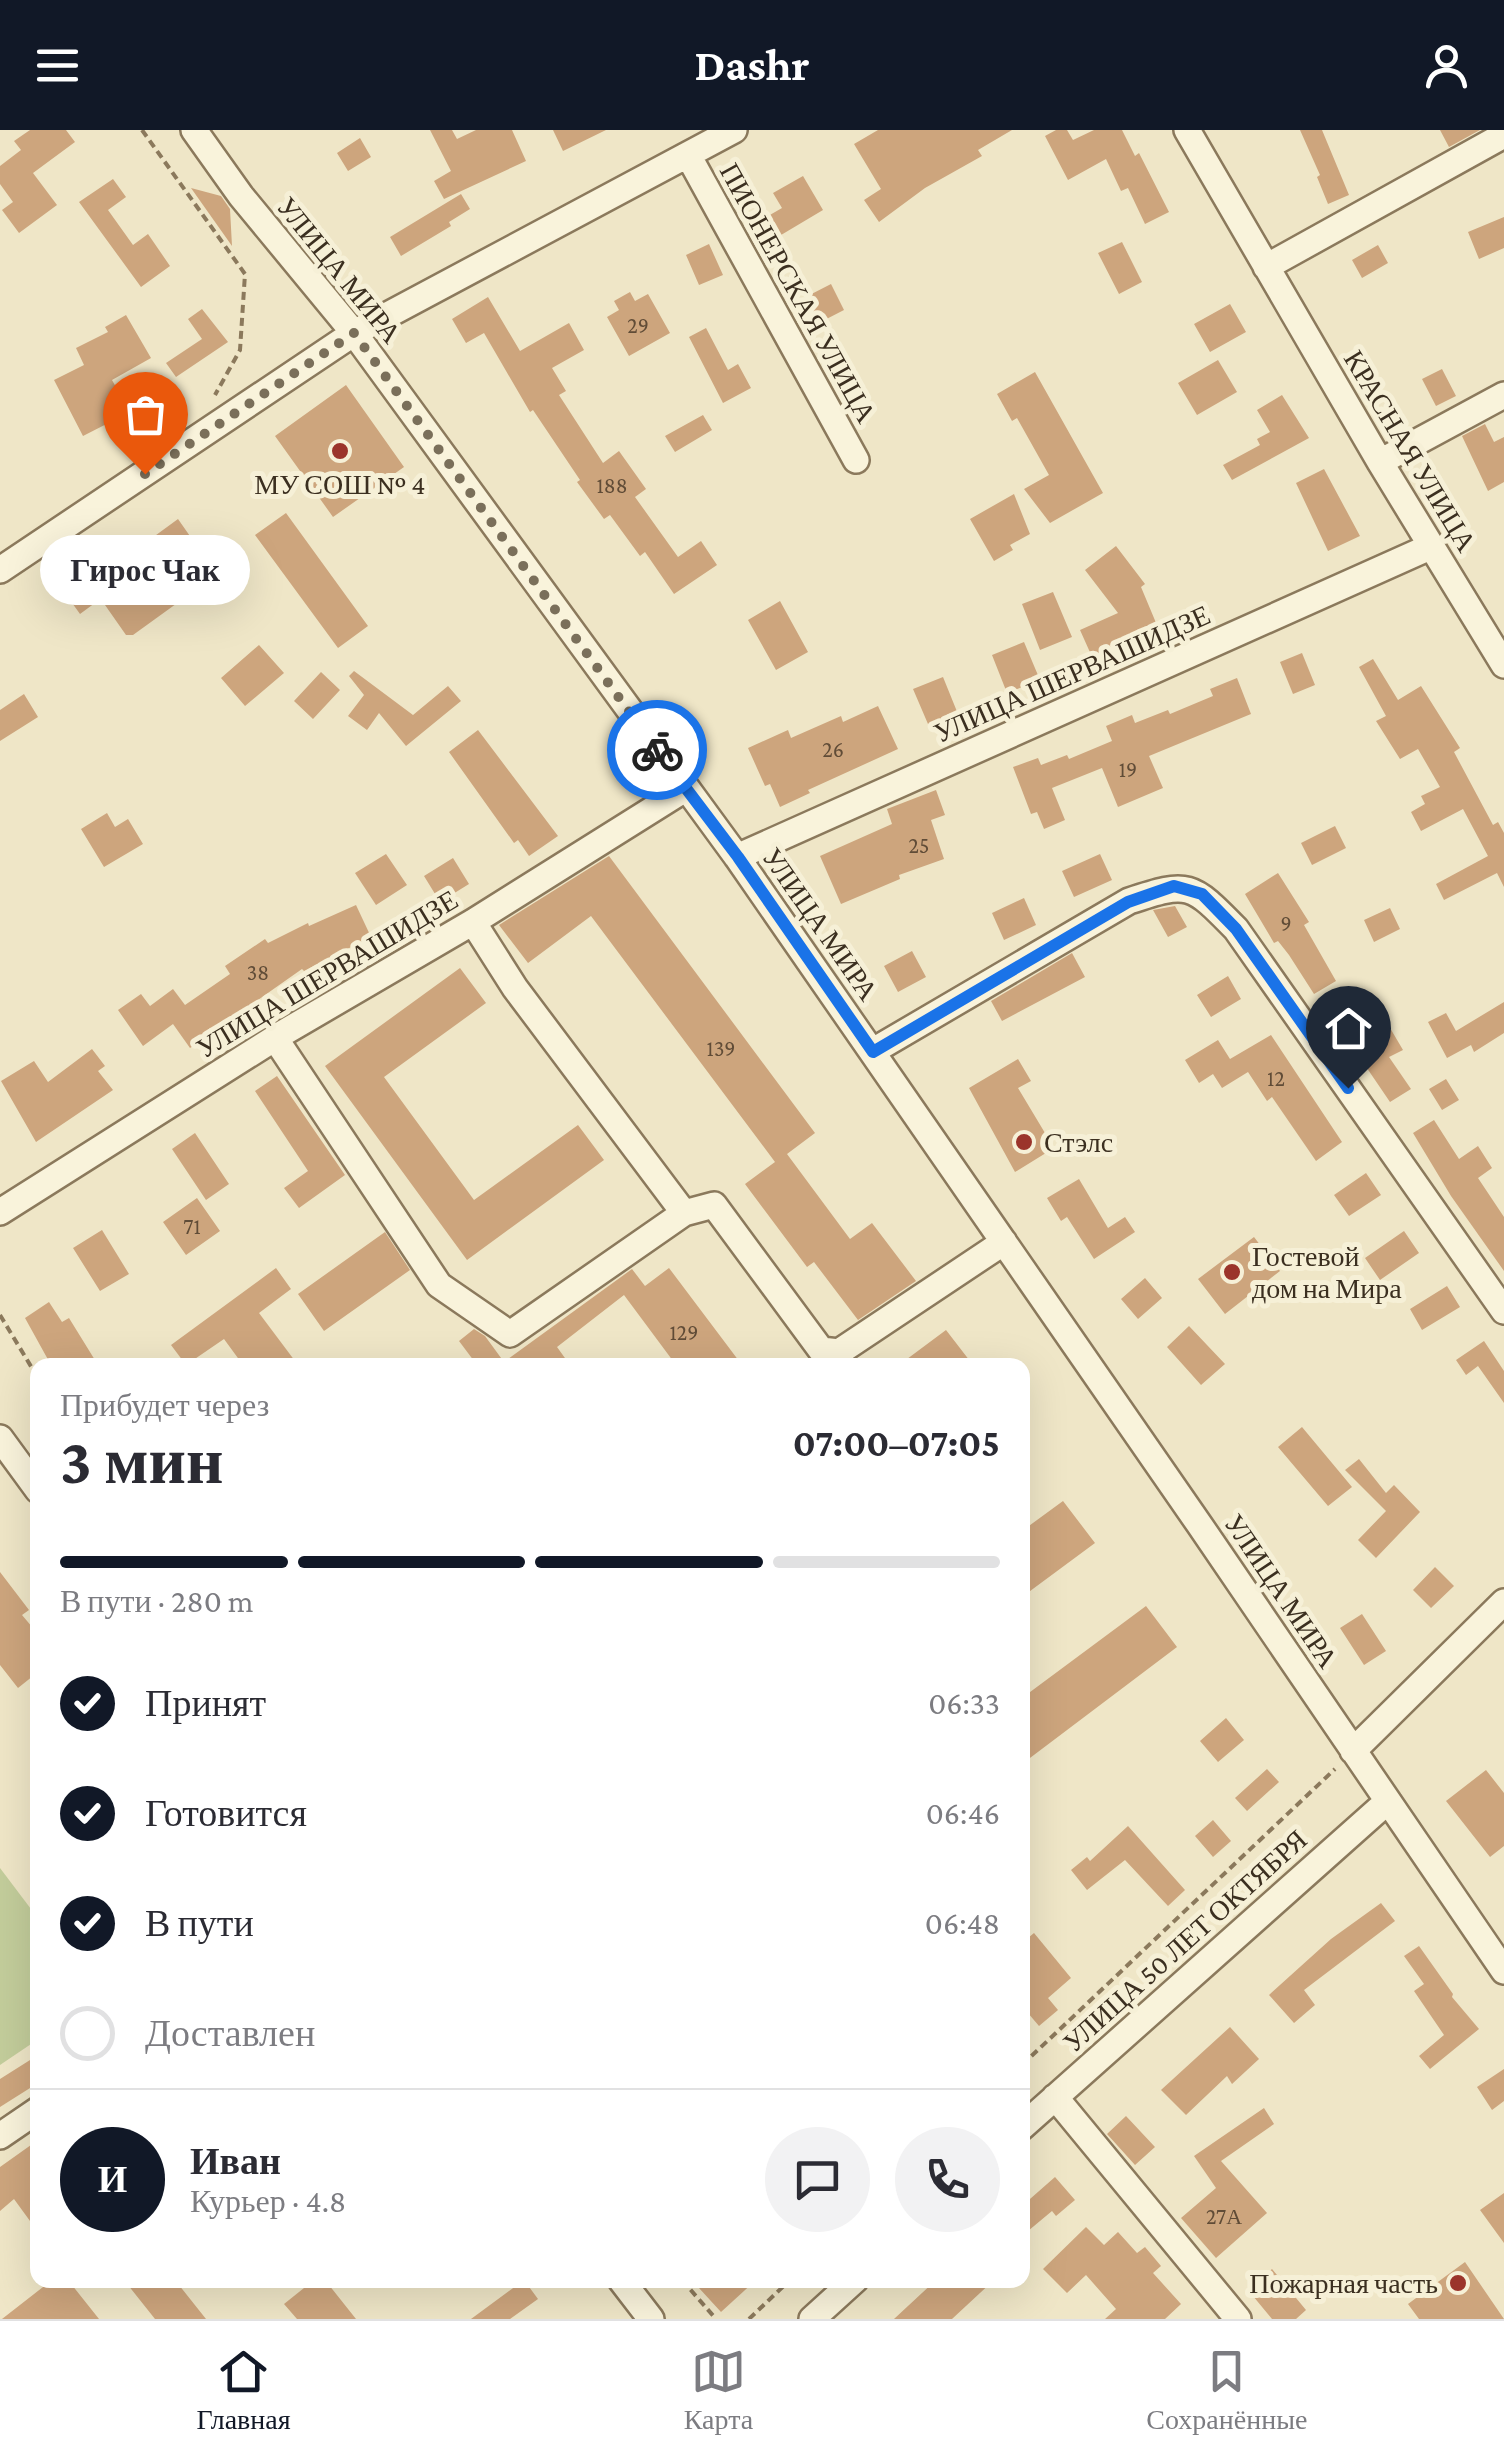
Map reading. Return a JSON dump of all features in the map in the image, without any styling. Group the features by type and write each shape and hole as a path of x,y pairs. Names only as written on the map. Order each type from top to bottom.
{"street":[{"name":"УЛИЦА МИРА","path":"194,130 241,196 354,333 738,857 1504,1972"},
{"name":"ПИОНЕРСКАЯ УЛИЦА","path":"4,559 354,333 734,130"},
{"name":"КРАСНАЯ УЛИЦА","path":"1187,130 1380,462 1504,665"},
{"path":"1266,266 1504,135"},
{"name":"ПИОНЕРСКАЯ УЛИЦА","path":"688,154 856,460"},
{"path":"1380,462 1504,395"},
{"name":"УЛИЦА ШЕРВАШИДЗЕ","path":"738,857 1432,546"},
{"name":"УЛИЦА ШЕРВАШИДЗЕ","path":"0,1212 275,1038 472,922 685,788"},
{"path":"873,1052 1128,902 1174,886 1202,894 1236,929 1504,1311"},
{"path":"472,922 515,988 684,1213"},
{"path":"275,1038 439,1285 510,1334 684,1213 714,1206 821,1350 839,1352 1004,1242"},
{"path":"0,1438 30,1479"},
{"path":"1353,1751 1504,1602"},
{"name":"УЛИЦА 50 ЛЕТ ОКТЯБРЯ","path":"1030,2120 1388,1800"},
{"path":"1056,2097 1238,2319"},
{"path":"0,2136 30,2115"},
{"path":"627,2288 651,2319"},
{"path":"812,2319 846,2288"}],"path":[{"path":"142,130 245,274 240,350 214,398"},
{"path":"0,1315 30,1365"},
{"path":"1030,2057 1353,1751"},
{"path":"689,2288 716,2319"},
{"path":"748,2319 781,2288"}],"green space":[{"path":"0,1868 30,1908 30,2045 0,2065"}],"building":[{"path":"30,130 66,130 75,142 33,173 57,205 19,233 2,210 13,202 0,184 0,166 21,150 14,141"},
{"path":"430,130 452,130 457,139 476,130 512,130 526,161 444,199 434,181 451,171"},
{"path":"553,130 606,130 563,151"},
{"path":"878,130 1012,130 978,150 982,156 925,188 879,222 864,200 881,189 854,144"},
{"path":"1067,130 1073,140 1094,130 1122,130 1135,156 1139,153 1169,212 1145,224 1128,188 1121,191 1106,159 1068,180 1045,136"},
{"path":"1300,130 1322,130 1349,195 1328,204"},
{"path":"1440,130 1480,130 1449,147"},
{"path":"360,138 371,157 348,171 337,153"},
{"path":"803,176 823,210 776,238 784,253 768,262 749,227 782,208 773,193"},
{"path":"113,179 126,197 108,210 133,245 148,234 170,266 141,287 79,202"},
{"path":"191,188 221,196 230,209 232,246"},
{"path":"461,194 470,209 449,222 451,226 401,256 390,237"},
{"path":"1504,217 1504,248 1479,259 1468,232"},
{"path":"1122,242 1142,282 1119,294 1098,253"},
{"path":"709,244 723,275 699,285 686,255"},
{"path":"1378,245 1388,263 1362,278 1352,260"},
{"path":"831,284 844,310 807,329 794,303"},
{"path":"630,292 635,301 648,294 670,333 629,356 607,317 619,310 614,301"},
{"path":"488,297 520,351 569,323 584,350 552,368 566,391 559,395 603,463 619,451 646,489 635,497 678,557 701,541 717,565 674,594 645,552 640,556 610,515 604,519 533,410 530,412 484,333 466,343 452,319"},
{"path":"1230,304 1246,332 1210,352 1194,324"},
{"path":"202,309 228,342 176,377 166,363 202,339 188,319"},
{"path":"126,315 151,358 112,380 130,412 83,436 54,380 84,365 76,348 108,332 105,327"},
{"path":"706,328 728,370 738,364 751,388 723,403 689,337"},
{"path":"1218,360 1237,392 1197,415 1178,383"},
{"path":"1442,369 1456,396 1436,406 1422,379"},
{"path":"1035,372 1103,493 1050,523 1024,489 1049,475 1017,418 1012,421 997,394"},
{"name":"МУ СОШ № 4","path":"346,385 404,467 333,517 275,436"},
{"path":"1282,395 1309,438 1232,480 1223,465 1260,445 1257,439 1270,432 1257,410"},
{"path":"703,415 712,430 675,452 665,436"},
{"path":"1485,424 1494,442 1504,437 1504,482 1488,491 1462,436"},
{"path":"1324,469 1360,536 1328,551 1296,483"},
{"path":"1014,494 1030,534 1010,545 1013,550 994,561 970,519"},
{"path":"286,513 368,626 338,648 255,535"},
{"path":"178,519 199,549 169,570 187,596 133,635 126,635 105,605 142,579 126,557"},
{"path":"81,535 88,545 67,560 60,549"},
{"path":"1116,546 1145,584 1141,587 1159,630 1093,659 1080,630 1118,613 1085,570"},
{"path":"89,586 99,600 80,614 70,600"},
{"path":"1053,592 1072,637 1040,650 1022,604"},
{"path":"780,601 808,652 776,670 748,620"},
{"path":"1024,642 1040,680 1007,693 992,655"},
{"path":"259,645 284,673 245,706 221,678"},
{"path":"1302,653 1315,685 1293,694 1280,662"},
{"path":"1373,659 1398,700 1421,686 1460,748 1454,752 1493,825 1498,822 1504,833 1504,887 1497,873 1444,900 1436,884 1488,856 1463,809 1421,831 1411,812 1425,804 1421,796 1440,787 1418,749 1400,759 1376,721 1386,716 1359,667"},
{"path":"354,671 413,715 448,686 461,701 406,746 379,713 367,730 348,716 364,695 349,676"},
{"path":"321,672 340,690 313,719 294,701"},
{"path":"943,677 960,719 931,731 913,689"},
{"path":"1237,678 1251,714 1149,756 1163,788 1118,807 1102,768 1052,788 1065,820 1044,829 1037,812 1031,814 1013,767 1038,758 1041,765 1067,755 1069,759 1112,741 1106,726 1132,715 1135,723 1168,710 1170,714 1213,696 1210,689"},
{"path":"24,694 38,717 0,741 0,710"},
{"path":"878,706 898,749 780,807 770,784 765,786 748,748 788,730 791,738 841,716 843,722"},
{"path":"478,730 558,836 529,856 518,840 514,843 449,752"},
{"path":"936,790 945,815 931,820 944,859 899,875 900,879 841,904 820,856 892,824 887,809"},
{"path":"107,813 115,827 128,819 143,844 104,867 81,829"},
{"path":"1335,826 1346,848 1312,865 1301,843"},
{"path":"386,854 407,885 376,905 355,873"},
{"path":"1100,854 1112,880 1074,897 1062,871"},
{"path":"609,856 815,1133 787,1154 850,1239 872,1223 916,1281 858,1320 814,1262 807,1267 745,1184 775,1162 591,916 528,963 499,925"},
{"path":"453,858 469,884 440,902 424,876"},
{"path":"1278,873 1309,922 1304,925 1336,981 1314,994 1289,955 1278,941 1274,943 1245,894"},
{"path":"1024,898 1036,925 1004,940 992,913"},
{"path":"356,905 371,937 302,969 190,1048 173,1024 143,1046 118,1010 141,994 150,1006 173,989 185,1005 230,974 225,966 265,939 268,943"},
{"path":"1175,906 1187,927 1168,937 1153,910"},
{"path":"1390,908 1400,929 1374,942 1364,920"},
{"path":"912,951 926,977 898,992 884,966"},
{"path":"1072,953 1085,977 1002,1021 991,1001"},
{"path":"460,968 486,1003 384,1077 474,1200 578,1125 604,1160 467,1260 325,1066"},
{"path":"1228,976 1241,999 1211,1017 1197,995"},
{"path":"1504,1002 1504,1033 1474,1052 1471,1045 1447,1058 1428,1022 1446,1013 1456,1031"},
{"path":"1383,1016 1403,1050 1389,1057 1411,1089 1390,1102 1342,1038"},
{"path":"1271,1035 1342,1142 1316,1161 1272,1097 1267,1101 1248,1072 1222,1088 1213,1074 1199,1083 1185,1060 1218,1040 1230,1059"},
{"path":"92,1049 105,1066 98,1071 113,1090 36,1142 1,1081 34,1061 48,1082"},
{"path":"1018,1059 1031,1081 1018,1088 1054,1148 1015,1172 969,1088"},
{"path":"277,1076 345,1175 299,1208 284,1188 308,1171 255,1091"},
{"path":"1446,1079 1459,1100 1442,1110 1429,1089"},
{"path":"1434,1120 1459,1159 1478,1146 1492,1168 1478,1178 1504,1217 1504,1271 1413,1133"},
{"path":"195,1133 229,1184 206,1200 172,1149"},
{"path":"1366,1173 1381,1195 1349,1216 1334,1195"},
{"path":"1079,1179 1108,1228 1125,1217 1135,1232 1094,1259 1067,1217 1061,1221 1047,1198"},
{"path":"197,1198 220,1231 186,1255 163,1222"},
{"path":"102,1230 129,1274 100,1291 73,1248"},
{"path":"1404,1231 1419,1253 1380,1280 1365,1258"},
{"path":"385,1232 410,1270 324,1331 298,1294"},
{"path":"1254,1237 1280,1271 1225,1314 1198,1279"},
{"path":"276,1268 291,1289 259,1313 293,1358 238,1358 224,1339 196,1358 181,1358 171,1345"},
{"path":"669,1268 737,1358 671,1358 624,1295 557,1347 565,1358 510,1358 632,1269 645,1286"},
{"path":"1145,1278 1162,1298 1138,1319 1121,1299"},
{"path":"1447,1286 1460,1307 1422,1330 1410,1309"},
{"path":"49,1302 62,1322 69,1318 94,1358 47,1358 25,1318"},
{"path":"1189,1326 1225,1364 1201,1385 1167,1347"},
{"path":"474,1329 485,1336 501,1358 472,1358 459,1341"},
{"path":"946,1330 968,1358 908,1358"},
{"path":"1484,1341 1504,1371 1504,1403 1478,1366 1466,1375 1456,1360"},
{"path":"1302,1427 1352,1487 1328,1506 1278,1447"},
{"path":"1359,1459 1386,1493 1394,1485 1420,1512 1376,1558 1358,1540 1386,1511 1345,1470"},
{"path":"1063,1501 1095,1543 1030,1591 1030,1525"},
{"path":"1435,1567 1454,1586 1431,1608 1413,1590"},
{"path":"0,1572 29,1610 22,1615 30,1624 30,1678 18,1688 0,1665"},
{"path":"1146,1606 1177,1647 1030,1758 1030,1692"},
{"path":"1362,1614 1386,1651 1364,1665 1340,1628"},
{"path":"1226,1718 1244,1740 1218,1762 1200,1741"},
{"path":"1267,1769 1279,1782 1247,1811 1235,1798"},
{"path":"1486,1770 1504,1793 1504,1846 1490,1857 1446,1801"},
{"path":"1213,1820 1231,1841 1213,1857 1195,1836"},
{"path":"1128,1826 1185,1890 1168,1906 1125,1860 1087,1890 1071,1870 1087,1857 1090,1861"},
{"path":"1381,1903 1395,1921 1304,1990 1315,2005 1294,2023 1269,1995 1331,1939"},
{"path":"1034,1933 1071,1978 1048,1998 1058,2010 1039,2026 1030,2015 1030,1936"},
{"path":"1419,1946 1452,1997 1479,2029 1430,2069 1419,2056 1444,2035 1414,1991 1424,1984 1404,1956"},
{"path":"1230,2027 1259,2059 1232,2084 1227,2076 1186,2115 1161,2090"},
{"path":"30,2060 30,2088 0,2107 0,2079"},
{"path":"1504,2069 1504,2101 1492,2110 1477,2087"},
{"path":"1264,2108 1274,2124 1221,2161 1267,2213 1216,2258 1181,2218 1216,2188 1194,2156"},
{"path":"1126,2116 1155,2147 1135,2165 1107,2134"},
{"path":"30,2146 30,2221 14,2199 0,2211 0,2167"},
{"path":"1055,2177 1075,2200 1056,2216 1052,2211 1030,2229 1030,2199"},
{"path":"1504,2193 1504,2243 1480,2210"},
{"path":"1086,2227 1104,2245 1118,2232 1137,2253 1145,2247 1161,2266 1153,2273 1181,2304 1165,2319 1105,2319 1116,2309 1086,2275 1067,2293 1043,2269"},
{"name":"Пожарная часть","path":"1465,2262 1504,2319 1419,2319 1408,2304"},
{"path":"1272,2269 1306,2310 1296,2319 1272,2319 1248,2290"},
{"path":"42,2288 74,2288 99,2319 2,2319"},
{"path":"130,2288 181,2288 206,2319 155,2319"},
{"path":"304,2288 331,2288 356,2319 297,2319 284,2304"},
{"path":"513,2288 530,2288 538,2299 510,2319 471,2319"},
{"path":"699,2288 747,2288 721,2312"},
{"path":"927,2288 985,2288 952,2319 894,2319"}],"way so far":[{"path":"145,474 354,333 657,750"}],"place":[{"name":"МУ СОШ № 4","path":"340,451"},
{"name":"Гирос Чак","path":"145,474"},
{"name":"Стэлс","path":"1024,1142"},
{"name":"Гостевой дом на Мира","path":"1232,1272"},
{"name":"Пожарная часть","path":"1458,2283"}],"route":[{"path":"657,750 738,857 873,1052 1128,902 1174,886 1202,894 1236,929 1348,1088"}]}
